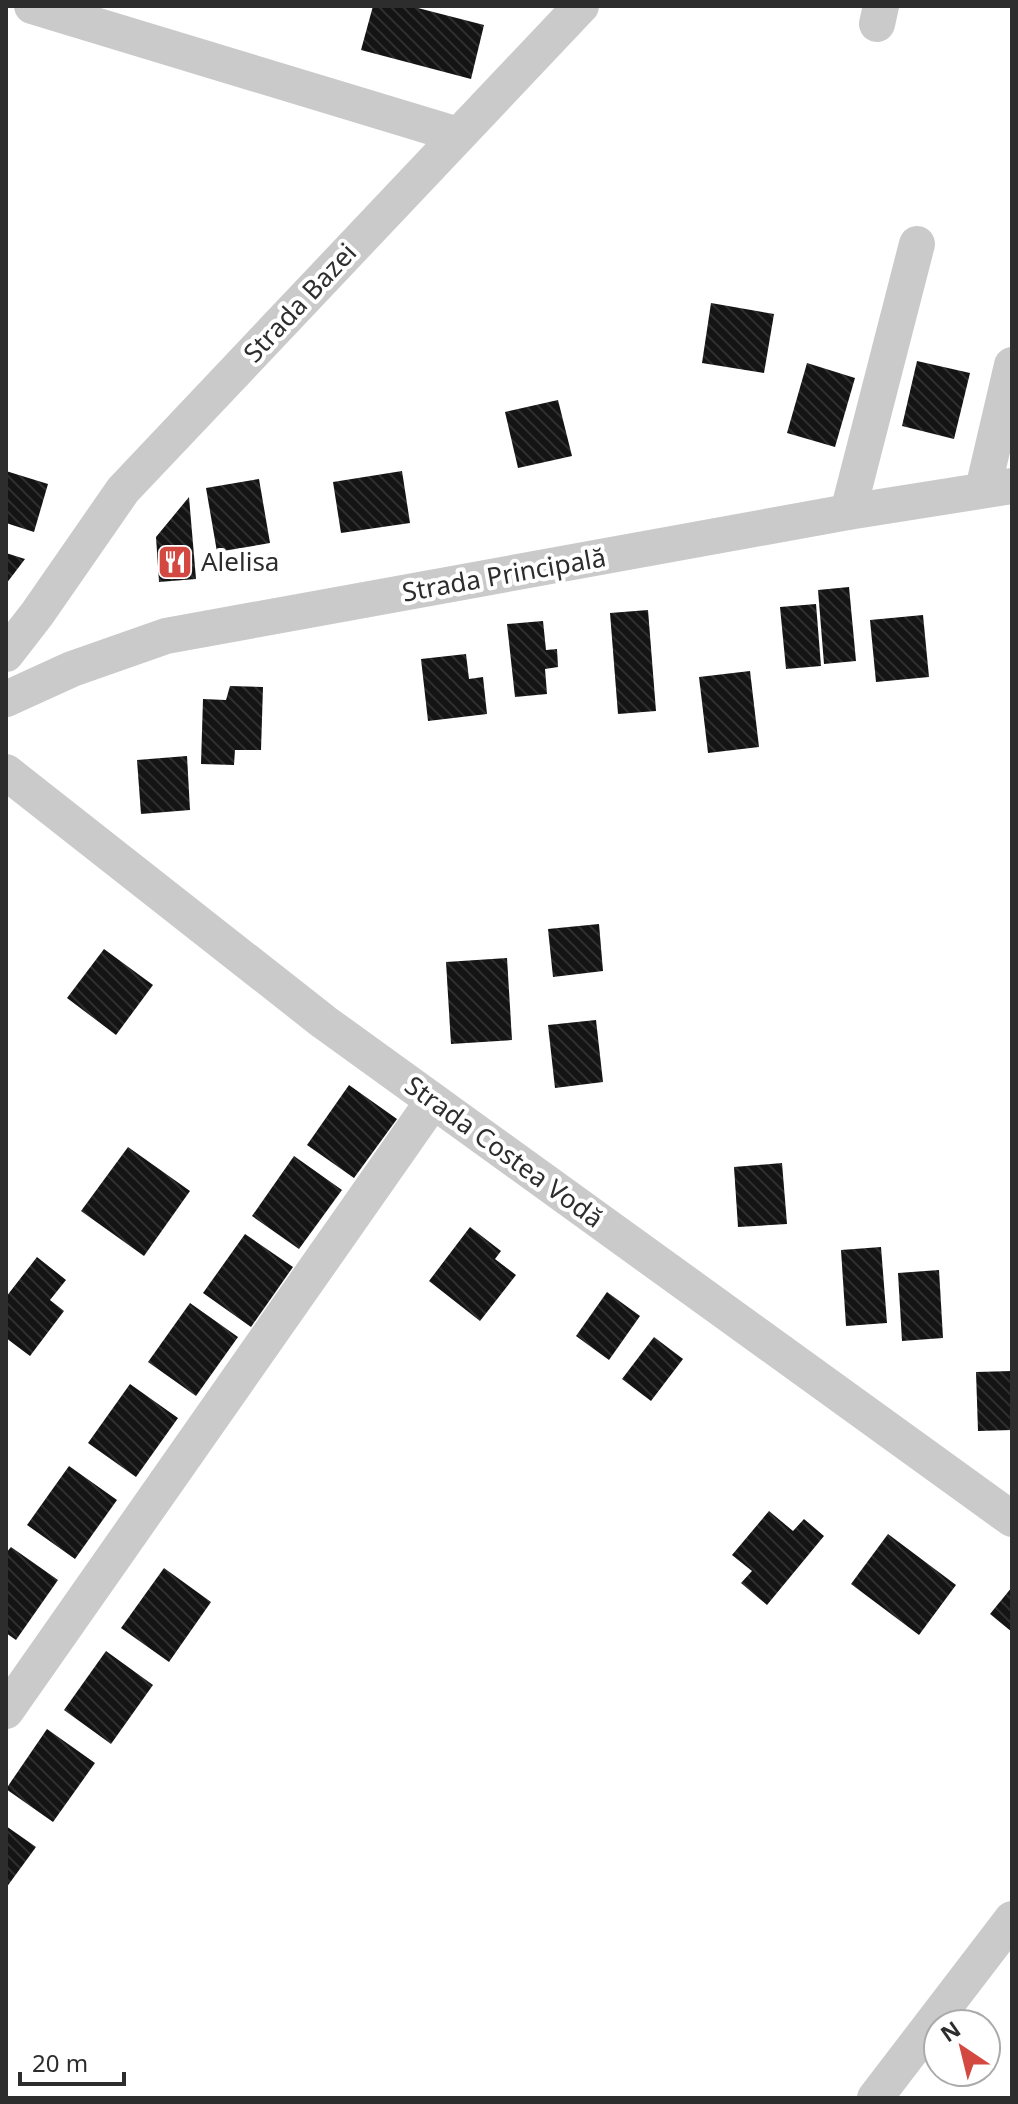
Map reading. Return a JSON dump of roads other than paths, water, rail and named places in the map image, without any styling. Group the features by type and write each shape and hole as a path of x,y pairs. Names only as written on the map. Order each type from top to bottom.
{"street":[{"path":"32,6 458,135"},
{"name":"Strada Bazei","path":"6,654 123,490 581,6"},
{"path":"848,512 917,244"},
{"path":"997,488 1012,365"},
{"name":"Strada Principală","path":"6,699 72,669 166,636 848,512 997,488"},
{"path":"37,614 35,644 44,660 72,669"},
{"path":"6,707 6,721"},
{"name":"Strada Costea Vodă","path":"6,772 324,1022 1012,1519"},
{"path":"6,1711 433,1101"},
{"path":"875,2098 1012,1919"}],"place":[{"name":"Alelisa","path":"175,562"}]}
